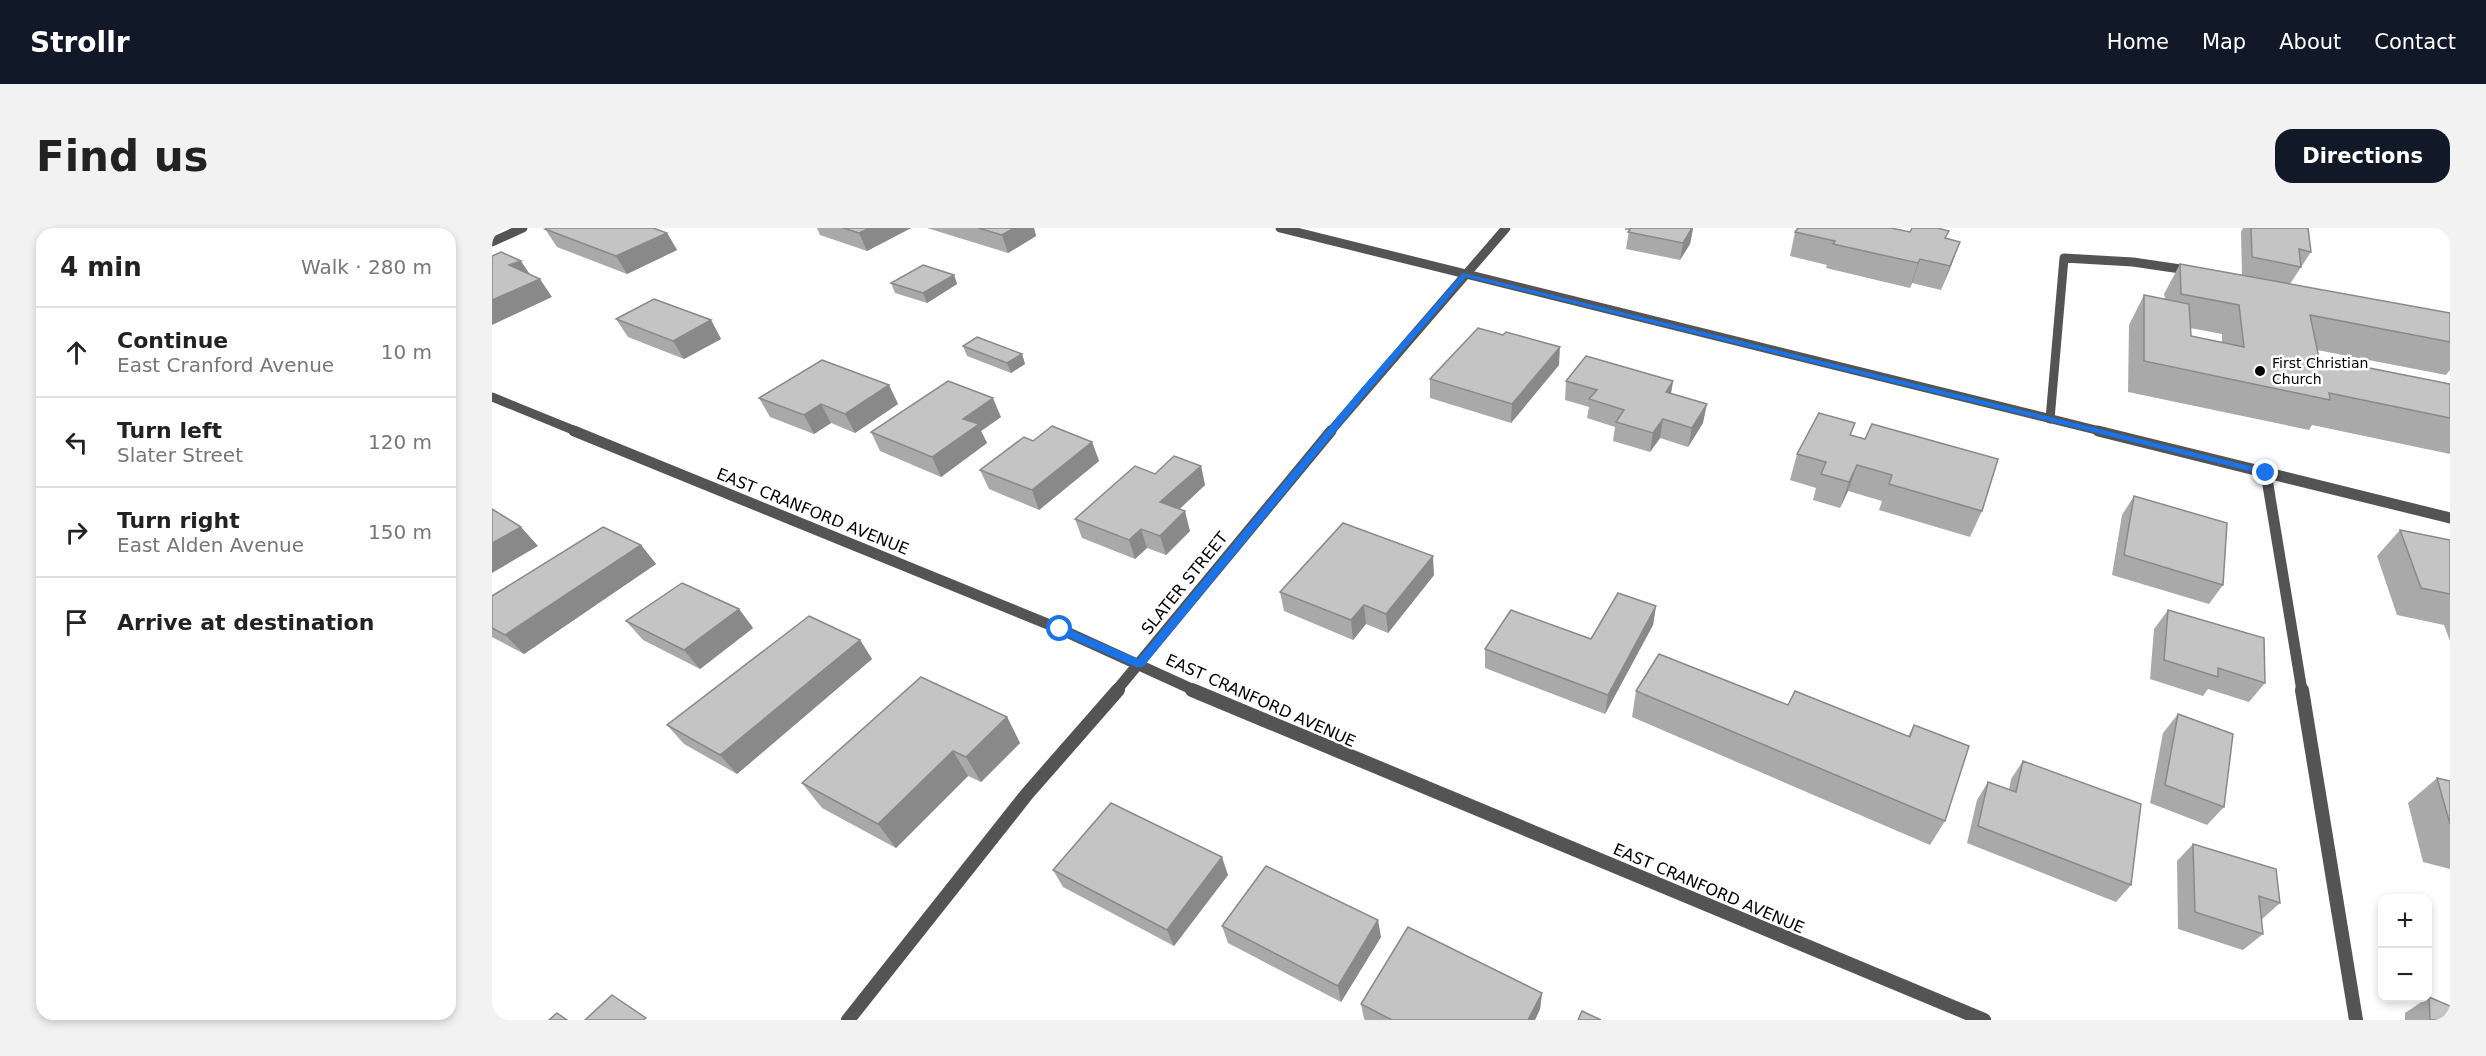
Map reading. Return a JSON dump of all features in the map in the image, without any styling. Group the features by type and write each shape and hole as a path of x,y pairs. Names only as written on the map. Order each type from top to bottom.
{"street":[{"path":"492,242 523,228"},
{"path":"1280,228 2450,518"},
{"name":"SLATER STREET","path":"848,1020 1027,794 1140,664 1363,392 1506,228"},
{"path":"2050,419 2064,258 2133,262 2203,273"},
{"name":"EAST CRANFORD AVENUE","path":"492,397 1060,629 1237,710 1984,1020"},
{"path":"2266,473 2356,1020"}],"building":[{"path":"653,228 667,233 616,256 545,229"},
{"path":"843,228 870,228 859,233"},
{"path":"978,228 1014,228 1002,235"},
{"path":"1631,228 1692,228 1683,243 1628,232"},
{"path":"1798,228 1891,228 1910,232 1912,228 1937,228 1949,231 1945,238 1960,242 1950,266 1920,259 1918,263 1833,244 1835,241 1795,232"},
{"path":"2251,228 2308,228 2311,252 2299,249 2301,267 2252,257"},
{"path":"501,252 521,261 509,265 540,279 492,300 492,256"},
{"path":"2180,264 2450,313 2450,342 2310,315 2319,358 2450,384 2450,418 2329,393 2330,400 2144,361 2144,295 2189,304 2191,336 2244,347 2239,305 2181,294"},
{"path":"923,265 954,275 923,293 891,283"},
{"path":"654,299 711,320 673,341 616,319"},
{"path":"1478,328 1503,335 1506,332 1560,347 1512,404 1430,379"},
{"path":"977,337 1022,354 1007,363 963,346"},
{"path":"1586,356 1673,381 1666,392 1707,404 1692,428 1663,419 1653,433 1616,422 1624,410 1589,399 1597,390 1566,381"},
{"path":"822,360 889,385 845,414 821,404 804,415 759,398"},
{"path":"948,381 993,398 963,419 979,424 932,457 871,432"},
{"path":"1819,413 1855,423 1850,435 1865,439 1872,424 1998,459 1982,511 1889,484 1892,475 1857,465 1849,482 1821,474 1826,462 1797,454"},
{"path":"1052,426 1092,442 1032,490 980,470 1024,437 1033,441"},
{"path":"1174,456 1201,466 1160,502 1185,511 1160,536 1141,529 1129,540 1075,519 1135,466 1155,474"},
{"path":"2134,496 2227,523 2223,585 2124,555"},
{"path":"492,509 521,527 492,543"},
{"path":"1343,523 1433,556 1386,614 1364,605 1351,620 1280,592"},
{"path":"603,527 641,545 505,635 492,628 492,596"},
{"path":"2400,530 2450,540 2450,594 2421,588"},
{"path":"682,583 739,609 684,650 626,621"},
{"path":"1618,593 1656,606 1608,695 1485,649 1511,610 1591,639"},
{"path":"2168,610 2264,638 2265,683 2218,668 2218,677 2164,660"},
{"path":"809,616 860,640 720,755 667,725"},
{"path":"1659,654 1788,705 1795,691 1910,737 1914,725 1969,746 1945,821 1636,691"},
{"path":"921,677 1007,717 966,757 953,751 878,824 802,783"},
{"path":"2178,714 2233,734 2224,807 2165,785"},
{"path":"2023,761 2141,804 2131,885 1978,826 1988,782 2016,792"},
{"path":"2437,778 2450,781 2450,824"},
{"path":"1111,803 1222,857 1167,930 1053,870"},
{"path":"2193,844 2276,869 2280,903 2259,896 2263,934 2195,912"},
{"path":"1266,866 1378,920 1338,986 1222,926"},
{"path":"1408,927 1542,993 1528,1020 1392,1020 1361,1004"},
{"path":"612,995 646,1018 643,1020 585,1020"},
{"path":"2432,998 2450,1006 2450,1020 2430,1020 2429,1002 2432,1002"},
{"path":"1582,1011 1601,1020 1578,1020"},
{"path":"557,1013 567,1020 549,1020"}],"place":[{"name":"First Christian Church","path":"2260,371"}],"route":[{"path":"1060,629 1140,664 1363,392 1465,275 2266,473"}]}
